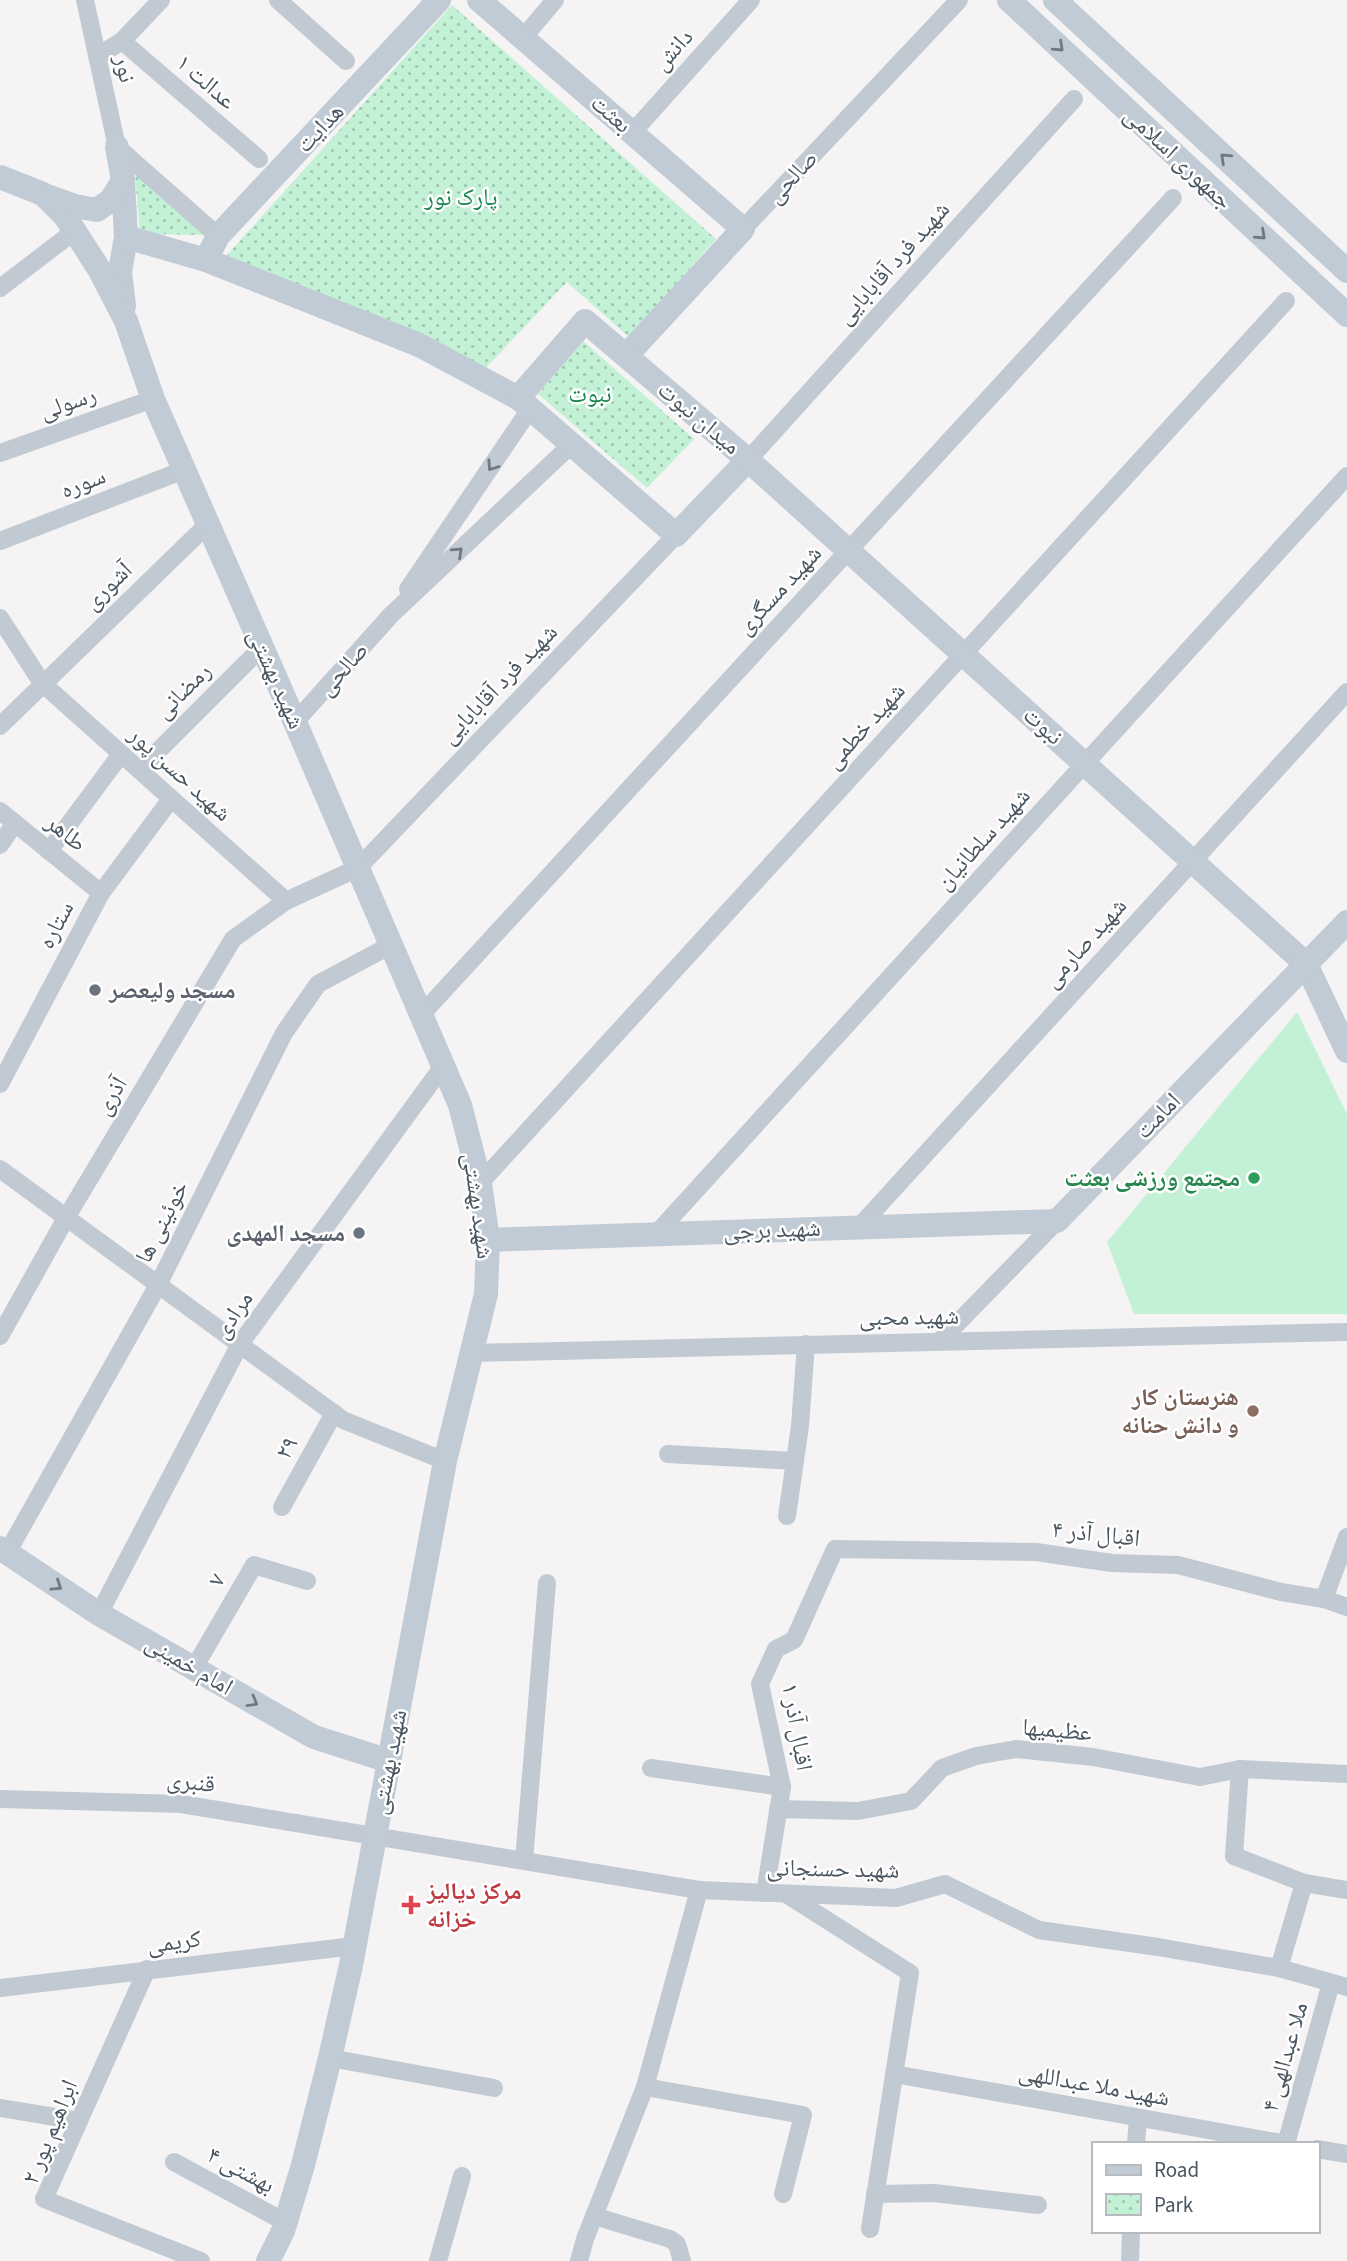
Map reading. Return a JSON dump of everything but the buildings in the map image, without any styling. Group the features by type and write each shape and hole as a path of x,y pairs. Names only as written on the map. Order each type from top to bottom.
{"street":[{"name":"نور","path":"85,0 117,148"},
{"path":"98,56 122,41 160,0"},
{"path":"278,0 346,61"},
{"name":"هدایت","path":"206,260 218,236 439,0"},
{"name":"بعثت","path":"479,0 743,229"},
{"path":"523,38 555,0"},
{"name":"دانش","path":"632,133 751,0"},
{"name":"صالحی","path":"626,356 959,0"},
{"name":"جمهوری اسلامی","path":"1009,0 1347,316"},
{"name":"جمهوری اسلامی","path":"1055,0 1347,271"},
{"name":"عدالت ۱","path":"122,41 259,159"},
{"name":"شهید فرد آقابابایی","path":"748,460 1074,99"},
{"path":"117,148 218,236"},
{"name":"شهید بهشتی","path":"117,148 123,181 126,237 120,271 125,321"},
{"name":"شهید بهشتی","path":"0,177 75,206 97,210 111,201 123,181"},
{"name":"شهید بهشتی","path":"43,194 76,230 125,321 153,399 460,1105 480,1184 488,1240 486,1294 445,1461 354,1946 330,2058 303,2165 285,2222 268,2261"},
{"name":"شهید مسگری","path":"421,1015 1173,198"},
{"path":"0,288 76,230"},
{"path":"126,237 206,260 419,345 524,404 676,535"},
{"name":"شهید خطمی","path":"480,1184 1286,301"},
{"name":"میدان نبوت","path":"524,404 585,321 748,460 676,535"},
{"name":"رسولی","path":"0,453 153,399"},
{"name":"صالحی","path":"391,615 524,404"},
{"name":"صالحی","path":"295,722 391,615 571,446"},
{"name":"نبوت","path":"748,460 1306,964"},
{"name":"سوره","path":"0,541 184,470"},
{"name":"شهید سلطانیان","path":"656,1234 1347,476"},
{"name":"آشوری","path":"0,726 208,524"},
{"name":"شهید فرد آقابابایی","path":"358,868 676,535"},
{"name":"شهید حسن پور","path":"0,618 42,683 286,901"},
{"name":"رمضانی","path":"139,770 262,647"},
{"name":"شهید صارمی","path":"859,1227 1347,692"},
{"path":"49,851 121,754"},
{"name":"ستاره","path":"0,1084 101,893 171,799"},
{"name":"طاهر","path":"0,811 101,893"},
{"path":"0,845 15,823"},
{"path":"286,901 358,868"},
{"name":"آذری","path":"0,1336 66,1218 233,940 286,901"},
{"name":"امامت","path":"940,1341 1347,922"},
{"name":"خوئینی ها","path":"3,1550 158,1285 284,1033 317,984 391,945"},
{"path":"1306,964 1347,1051"},
{"name":"مرادی","path":"100,1614 240,1344 443,1066"},
{"path":"0,1169 343,1420 445,1461"},
{"name":"شهید برجی","path":"488,1240 1056,1221"},
{"name":"شهید محبی","path":"473,1353 1347,1332"},
{"path":"787,1516 800,1426 806,1344"},
{"name":"۲۹","path":"282,1507 334,1413"},
{"path":"668,1454 795,1461"},
{"path":"1324,1599 1347,1537"},
{"name":"اقبال آذر ۴","path":"835,1549 1036,1552 1112,1563 1178,1565 1281,1592 1324,1599 1347,1607"},
{"name":"اقبال آذر ۱","path":"765,1893 782,1787 760,1684 776,1649 793,1640 835,1549"},
{"name":"امام خمینی","path":"3,1550 100,1614 314,1737 389,1761"},
{"name":"۷","path":"194,1668 254,1566 307,1581"},
{"path":"524,1860 547,1583"},
{"name":"عظیمیها","path":"778,1809 858,1811 911,1801 942,1768 976,1756 1016,1749 1093,1757 1200,1777 1240,1769 1347,1774"},
{"path":"651,1768 782,1787"},
{"path":"1240,1769 1234,1856 1304,1883 1347,1890"},
{"name":"قنبری","path":"0,1799 181,1804 375,1835"},
{"name":"شهید حسنجانی","path":"375,1835 699,1890 896,1898 945,1884 1039,1930 1279,1968 1339,1985"},
{"path":"1279,1968 1304,1883"},
{"path":"579,2261 645,2087 699,1890"},
{"path":"786,1894 910,1973 870,2229"},
{"name":"کریمی","path":"0,1988 354,1946"},
{"name":"ابراهیم پور ۲","path":"147,1969 44,2199 201,2261"},
{"name":"ملا عبدالهی ۴","path":"1288,2142 1339,1985"},
{"path":"330,2058 494,2088"},
{"name":"شهید ملا عبداللهی","path":"894,2074 1276,2142"},
{"path":"645,2087 803,2115 783,2194"},
{"path":"0,2108 79,2121"},
{"path":"1136,2142 1138,2118"},
{"path":"1319,2149 1347,2154"},
{"name":"بهشتی ۴","path":"174,2162 285,2222"},
{"path":"438,2261 462,2176"},
{"path":"875,2194 934,2193 1038,2205"},
{"path":"594,2216 670,2239 677,2244 682,2261"},
{"path":"1130,2261 1131,2233"}],"green space":[{"name":"پارک نور","path":"452,5 716,239 629,337 567,282 478,376 227,255"},
{"path":"135,173 209,235 140,234"},
{"name":"نبوت","path":"583,341 694,439 647,488 538,394"},
{"name":"مجتمع ورزشی بعثت","path":"1297,1012 1347,1114 1347,1314 1134,1314 1107,1242"}],"place":[{"name":"مسجد ولیعصر","path":"95,990"},
{"name":"مجتمع ورزشی بعثت","path":"1254,1178"},
{"name":"مسجد المهدی","path":"359,1233"},
{"name":"هنرستان کار و دانش حنانه","path":"1253,1411"},
{"name":"مرکز دیالیز خزانه","path":"411,1905"}]}
